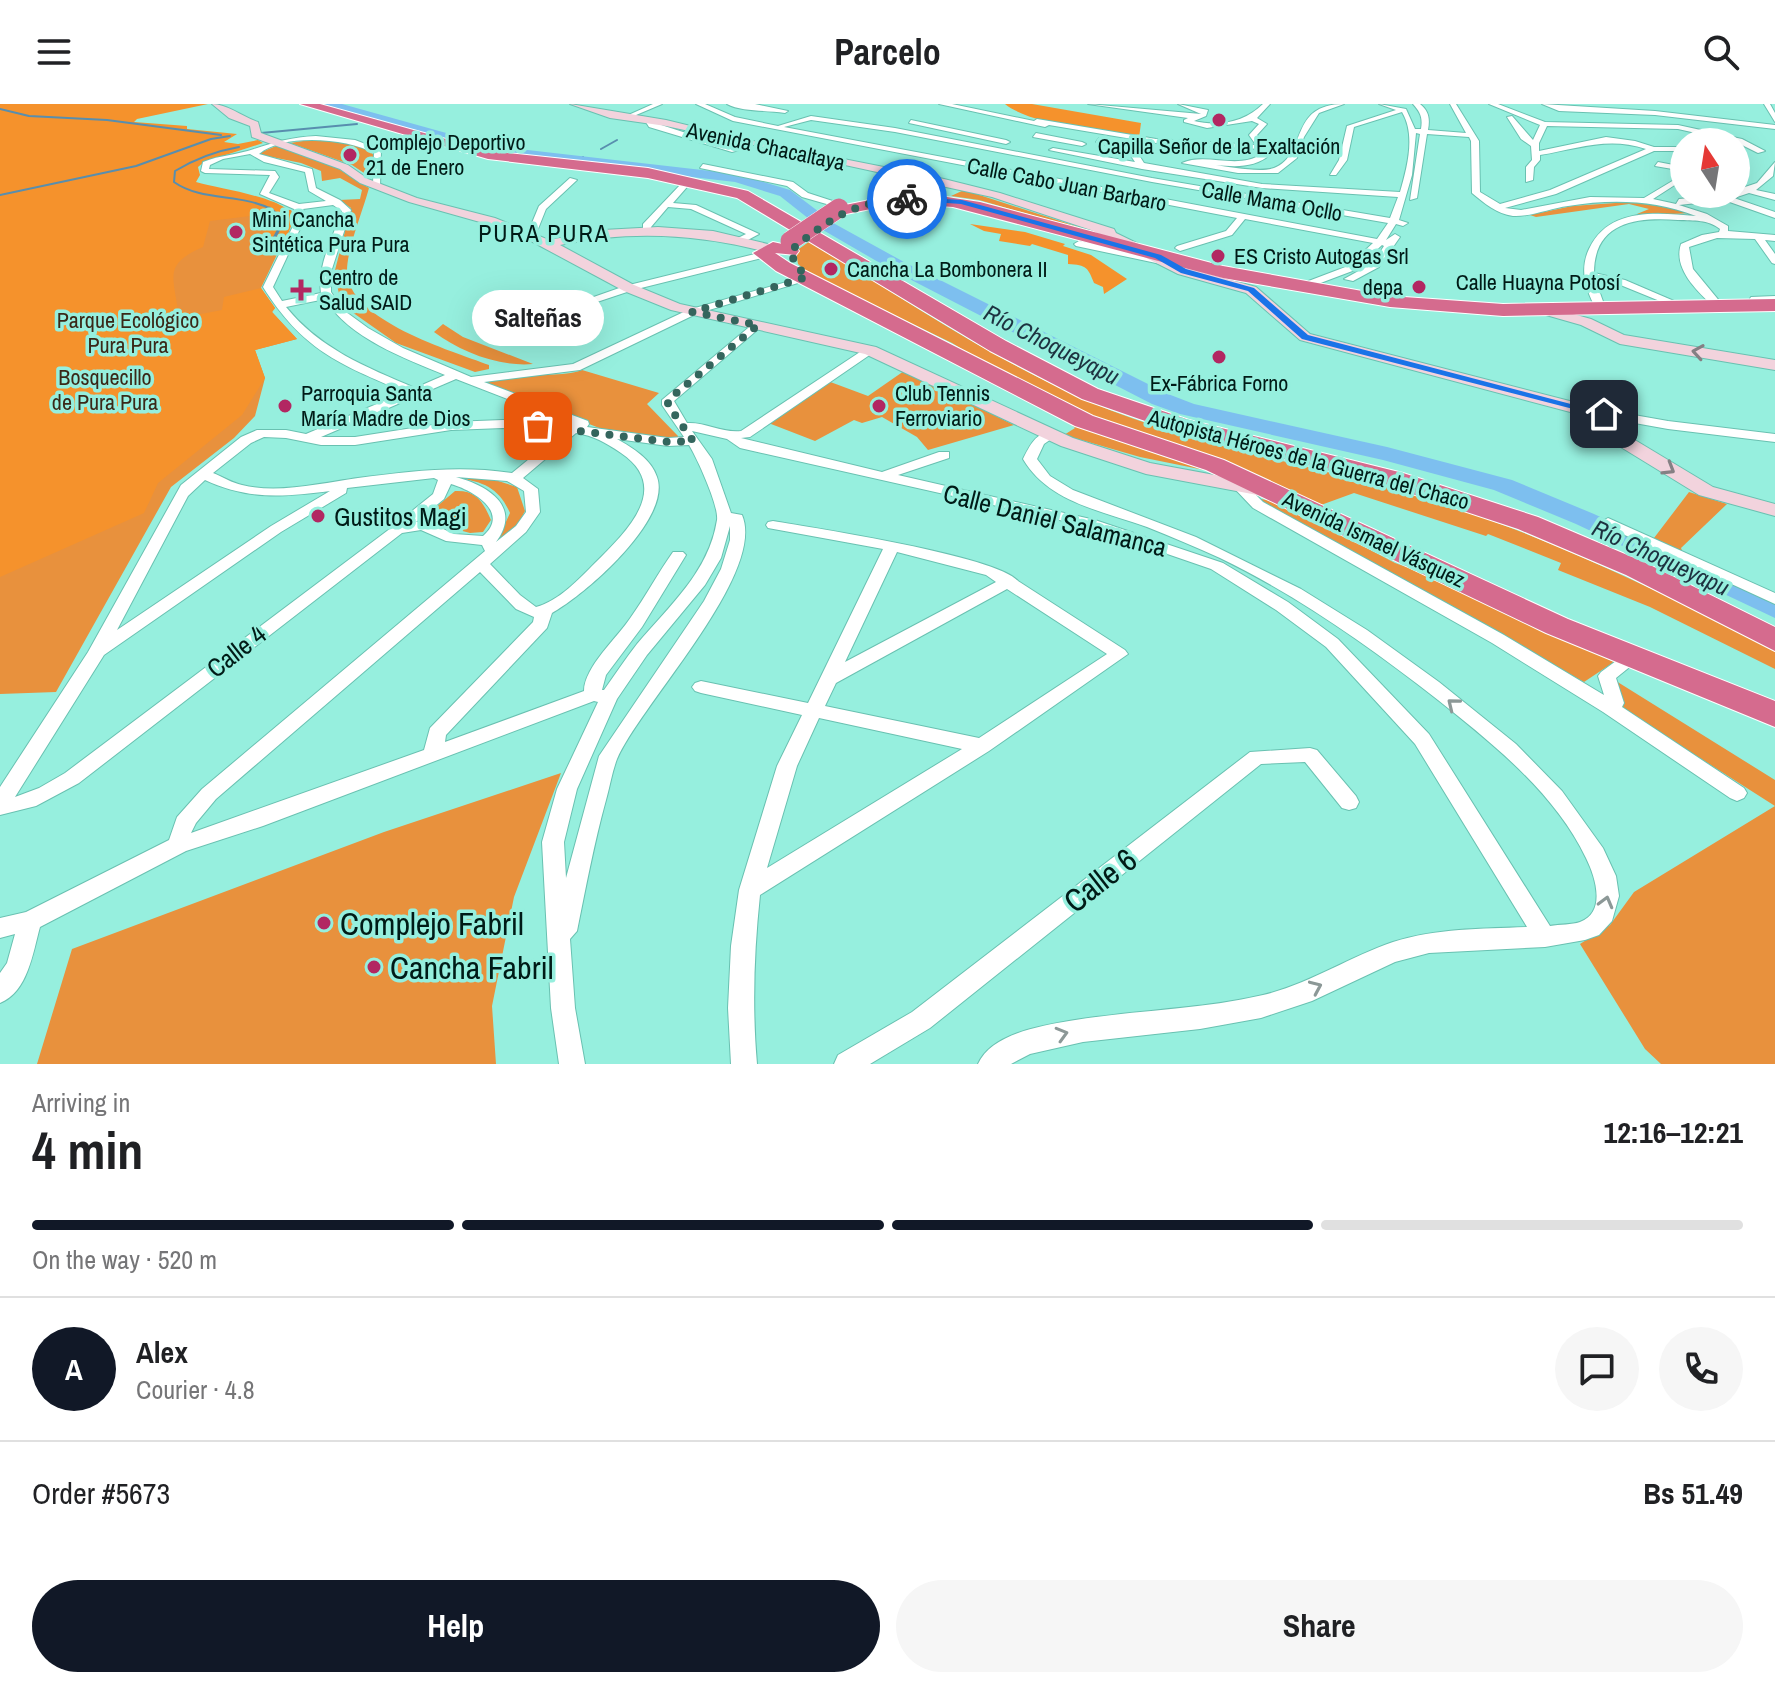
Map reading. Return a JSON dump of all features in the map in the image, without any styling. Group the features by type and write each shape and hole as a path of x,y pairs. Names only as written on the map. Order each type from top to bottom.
{"highway":[{"name":"Autopista Héroes de la Guerra del Chaco","path":"306,104 488,155 660,175 742,194 998,346 1090,394 1180,425 1394,479 1515,518 1636,569 1775,640"},
{"name":"Autopista Héroes de la Guerra del Chaco","path":"354,104 496,144 673,166 720,164 749,188 1007,342 1098,390 1151,408 1403,472 1483,497 1645,563 1775,627"},
{"path":"1175,259 962,199 896,196 843,207 778,250 807,277 1062,411 1215,465 1275,492"},
{"path":"843,207 893,199 962,202 1175,259"},
{"name":"Calle Huayna Potosí","path":"1175,259 1282,286 1429,304 1544,310 1716,303 1775,305"},
{"name":"Avenida Ismael Vásquez","path":"1275,492 1557,626 1775,715"}],"main road":[{"name":"Avenida Ismael Vásquez","path":"217,104 232,116 255,124 256,135 344,167 364,181 425,205 491,221 527,234 629,288 692,312 870,350 1050,435 1146,468 1275,492"},
{"name":"Avenida Chacaltaya","path":"575,104 967,188 1096,228 1251,290 1305,337 1583,410"},
{"name":"Avenida Chacaltaya","path":"1096,228 1135,246"},
{"path":"551,246 589,235 646,231 689,232 741,240 778,250"},
{"path":"551,246 602,237 663,234 778,250"},
{"path":"1600,307 1610,335"},
{"path":"1544,310 1586,322 1610,335 1775,365"},
{"path":"1583,410 1583,415 1599,426 1700,488 1775,510"}],"street":[{"path":"627,117 659,104"},
{"name":"Calle Cabo Juan Barbaro","path":"699,104 733,119 1391,244"},
{"path":"730,104 742,108 753,105 785,111"},
{"path":"779,104 793,106"},
{"path":"942,104 1142,139 1201,146 1265,147"},
{"path":"1000,104 1012,113 1036,122 1127,149 1142,167"},
{"path":"1091,104 1200,117"},
{"path":"1181,104 1196,105 1206,112 1186,121 1207,126 1253,118 1267,104"},
{"path":"1240,134 1253,135 1265,147 1265,157 1251,162 1186,163 1267,172 1280,169 1293,158 1311,117 1316,112 1341,104"},
{"path":"1311,288 1359,263 1411,206 1420,167 1418,132 1404,110 1382,104"},
{"path":"1453,104 1476,146 1476,193 1504,212 1521,213 1572,203 1648,198 1711,219 1725,228 1723,234"},
{"path":"1492,104 1544,124 1670,128"},
{"path":"1545,104 1559,109 1631,111 1775,127"},
{"path":"1767,104 1775,120"},
{"path":"1311,288 1371,269 1391,244 1418,132 1426,121 1420,107 1351,126 1343,160 1333,173"},
{"path":"1713,109 1716,128"},
{"path":"667,110 684,128"},
{"path":"1510,117 1537,150"},
{"name":"Calle Mama Ocllo","path":"775,127 811,118 895,130 939,141 1398,222"},
{"path":"1253,118 1263,125 1253,135"},
{"path":"646,120 735,150 720,164 703,166 790,184 805,195 843,207"},
{"path":"911,122 1142,167 1262,186 1403,195"},
{"path":"1529,180 1544,124"},
{"path":"1201,146 1200,132 1227,133"},
{"path":"1418,132 1470,135"},
{"path":"1036,135 1078,144 1127,149"},
{"path":"308,171 275,176 266,172 205,171 206,164 214,159 257,151 279,143 332,139 367,146 378,152 377,185"},
{"path":"1537,150 1592,140 1627,139 1653,149 1670,149"},
{"path":"1750,147 1761,151"},
{"path":"1498,207 1553,192 1653,149"},
{"path":"257,151 254,154 258,158 293,163 308,171"},
{"path":"1750,151 1775,151"},
{"path":"1658,164 1670,166"},
{"path":"1750,188 1773,171 1775,164"},
{"path":"308,171 312,189 347,210 325,277 327,295 350,321 381,343 577,426"},
{"path":"275,176 264,194 298,207 337,202"},
{"path":"527,234 533,232 542,208 573,180"},
{"path":"1750,184 1756,185"},
{"path":"1648,198 1670,185"},
{"path":"646,231 646,226 683,187"},
{"path":"1750,191 1775,197"},
{"path":"669,205 693,207 754,234 741,240"},
{"path":"1750,206 1775,215"},
{"path":"298,207 302,216 268,287 280,308 317,347 415,392"},
{"path":"1079,244 1175,259 1229,233 1242,217"},
{"path":"1600,307 1588,274 1594,247 1601,233 1611,224 1652,217 1711,219"},
{"path":"1716,303 1687,268 1682,253 1684,246 1694,240 1723,234 1775,238"},
{"path":"1759,237 1775,261"},
{"path":"533,320 629,288 778,250"},
{"path":"1588,274 1621,282 1676,304"},
{"path":"474,380 575,368 692,312 807,277"},
{"path":"280,308 327,295"},
{"path":"1752,304 1755,299 1775,299"},
{"path":"572,1064 563,1008 553,842 567,789 601,696 697,585 713,558 725,517 705,459 668,405 668,400 758,325"},
{"path":"732,437 745,434 870,350"},
{"path":"307,439 458,374"},
{"name":"Avenida Chacaltaya","path":"1583,410 1668,425 1775,438"},
{"path":"0,805 96,653 181,496 246,440 262,433 355,441 429,428 473,425 577,426"},
{"name":"Calle Daniel Salamanca","path":"577,426 600,434 668,442 701,425 732,437 740,444 796,454 1090,523 1217,566 1282,606 1332,643 1422,739 1545,937"},
{"path":"516,477 577,426"},
{"path":"396,531 423,525 487,552 525,607 544,611 564,601 642,518 650,503 652,485 647,470 638,460 600,434"},
{"name":"Calle Daniel Salamanca","path":"991,1064 1000,1054 1071,1031 1232,1013 1284,1000 1400,949 1433,942 1545,937 1591,928 1605,913 1610,886 1604,867 1545,785 1481,727 1348,623 1247,564 1147,521 1091,503 1042,477 1030,459 1038,442 1050,435"},
{"path":"883,476 944,455"},
{"path":"179,845 185,819 209,794 487,552 521,529 533,510 532,493 516,477 474,472 310,489 235,488 204,474"},
{"path":"440,476 474,485 490,495 499,516 487,552"},
{"name":"Calle 4","path":"0,805 21,806 72,778 439,496 440,476"},
{"path":"96,653 287,522 329,495 352,485"},
{"path":"1241,488 1258,505 1498,639 1609,707 1737,793"},
{"path":"562,952 583,845 610,753 725,577 737,553 740,527 737,518 725,517"},
{"path":"1608,522 1775,599"},
{"path":"750,890 982,746 1119,654 992,572 892,546 773,525"},
{"path":"744,1064 741,993 750,890 787,766 892,546"},
{"path":"601,696 593,683 599,672 636,623 678,555"},
{"path":"828,679 1010,581"},
{"path":"433,754 437,733 485,679 541,624 544,611"},
{"path":"1609,707 1615,703 1607,676 1633,657"},
{"path":"701,687 982,746"},
{"path":"0,928 30,921 179,845 601,696"},
{"name":"Calle 6","path":"847,1064 921,1020 1257,757 1310,755 1349,802"},
{"path":"0,992 18,967 30,921"}],"green space":[{"name":"Bosquecillo de Pura Pura","path":"0,104 208,104 134,122 237,134 224,142 238,144 258,140 263,143 204,162 198,167 200,175 196,182 265,199 289,210 295,217 285,241 263,242 266,214 210,221 203,247 177,265 174,288 178,311 196,315 222,310 224,297 261,288 275,308 272,312 297,339 255,350 265,378 242,415 158,483 144,513 0,577"},
{"path":"1005,104 1032,104 1141,123 1139,138 1050,122"},
{"name":"Complejo Deportivo 21 de Enero","path":"316,139 363,146 374,156 370,172 364,173 352,165 290,143"},
{"path":"276,146 337,168 369,188 352,241 347,271 352,289 364,304 404,331 489,365 489,369 475,372 396,343 342,305 334,274 351,208 339,200 360,199 362,190 340,178 322,181 321,171 301,163 257,154"},
{"path":"964,190 1119,240 979,200 951,196"},
{"name":"Bosquecillo de Pura Pura","path":"0,201 291,210 295,217 261,288 275,308 272,312 297,339 255,350 265,378 255,416 234,438 171,487 56,692 0,694"},
{"path":"1644,201 1690,213 1641,216 1637,214 1649,209 1629,204 1536,217 1530,215 1572,206"},
{"path":"970,224 1025,232 1065,244 1063,246 1091,255 1127,279 1104,294 1103,287 1094,283 1086,268 1068,264 1068,255 1032,244 999,241 1001,234"},
{"path":"810,241 981,346 1088,401 1168,430 1414,495 1507,527 1643,585 1775,650 1775,669 1650,607 1558,570 1561,563 1488,534 1486,536 1354,493 1321,505 1240,469 1080,416 1025,388 952,343 809,274 798,264 796,251"},
{"path":"443,324 463,337 533,364 507,363 468,352 434,332"},
{"path":"582,370 659,393 647,404 678,436 678,441 617,435 483,382 506,375 558,374"},
{"name":"Club Tennis Ferroviario","path":"904,371 1014,425 928,450 917,437 882,417 862,423 854,420 815,441 761,420 825,380 868,396"},
{"path":"1071,424 1214,472 1140,457 1064,435 1075,428"},
{"path":"458,478 495,480 517,487 525,511 518,524 497,541 510,513 506,504 490,488"},
{"path":"455,491 474,495 482,503 491,520 483,532 470,533 421,520"},
{"path":"1689,492 1727,504 1681,548 1684,555 1654,538"},
{"path":"1252,497 1281,503 1395,563 1445,581 1614,662 1584,682"},
{"path":"1616,681 1775,780 1775,806 1623,709"},
{"name":"Complejo Fabril","path":"561,773 514,897 492,1006 496,1064 37,1064 72,949 384,832"},
{"path":"1775,806 1775,1064 1661,1064 1645,1049 1580,944 1610,925 1634,892"}],"waterway":[{"name":"Río Choqueyapu","path":"329,104 492,150 737,178 785,193 829,227 898,266 1160,399 1188,409 1387,454 1503,485 1585,519 1775,609"},
{"path":"0,109 29,116 107,120 221,135"},
{"path":"261,133 357,124"},
{"path":"0,195 136,166 211,139 230,136"},
{"path":"601,149 617,140"},
{"path":"239,147 214,153 175,171 174,182 197,192 248,201 270,209"},
{"name":"Río Choqueyapu","path":"578,160 583,157"},
{"path":"270,209 284,220 273,240"}],"way so far":[{"path":"538,426 668,442 693,441 668,405 668,400 758,325 692,312 807,277 796,265 790,251 799,243 846,209 883,200 907,199"}],"place":[{"name":"Capilla Señor de la Exaltación","path":"1219,120"},
{"name":"Complejo Deportivo 21 de Enero","path":"350,155"},
{"name":"Mini Cancha Sintética Pura Pura","path":"236,232"},
{"name":"ES Cristo Autogas Srl","path":"1218,256"},
{"name":"Cancha La Bombonera II","path":"831,269"},
{"name":"depa","path":"1419,287"},
{"name":"Centro de Salud SAID","path":"301,290"},
{"name":"Ex-Fábrica Forno","path":"1219,357"},
{"name":"Parroquia Santa María Madre de Dios","path":"285,406"},
{"name":"Club Tennis Ferroviario","path":"879,406"},
{"name":"Salteñas","path":"538,426"},
{"name":"Gustitos Magi","path":"318,516"},
{"name":"Complejo Fabril","path":"324,923"},
{"name":"Cancha Fabril","path":"374,967"}],"district":[{"name":"PURA PURA","path":"544,233"}],"route":[{"path":"907,199 946,200 984,207 1158,257 1183,271 1251,290 1262,296 1305,337 1604,414"}],"park label":[{"name":"Parque Ecológico Pura Pura","path":"128,332"}]}
